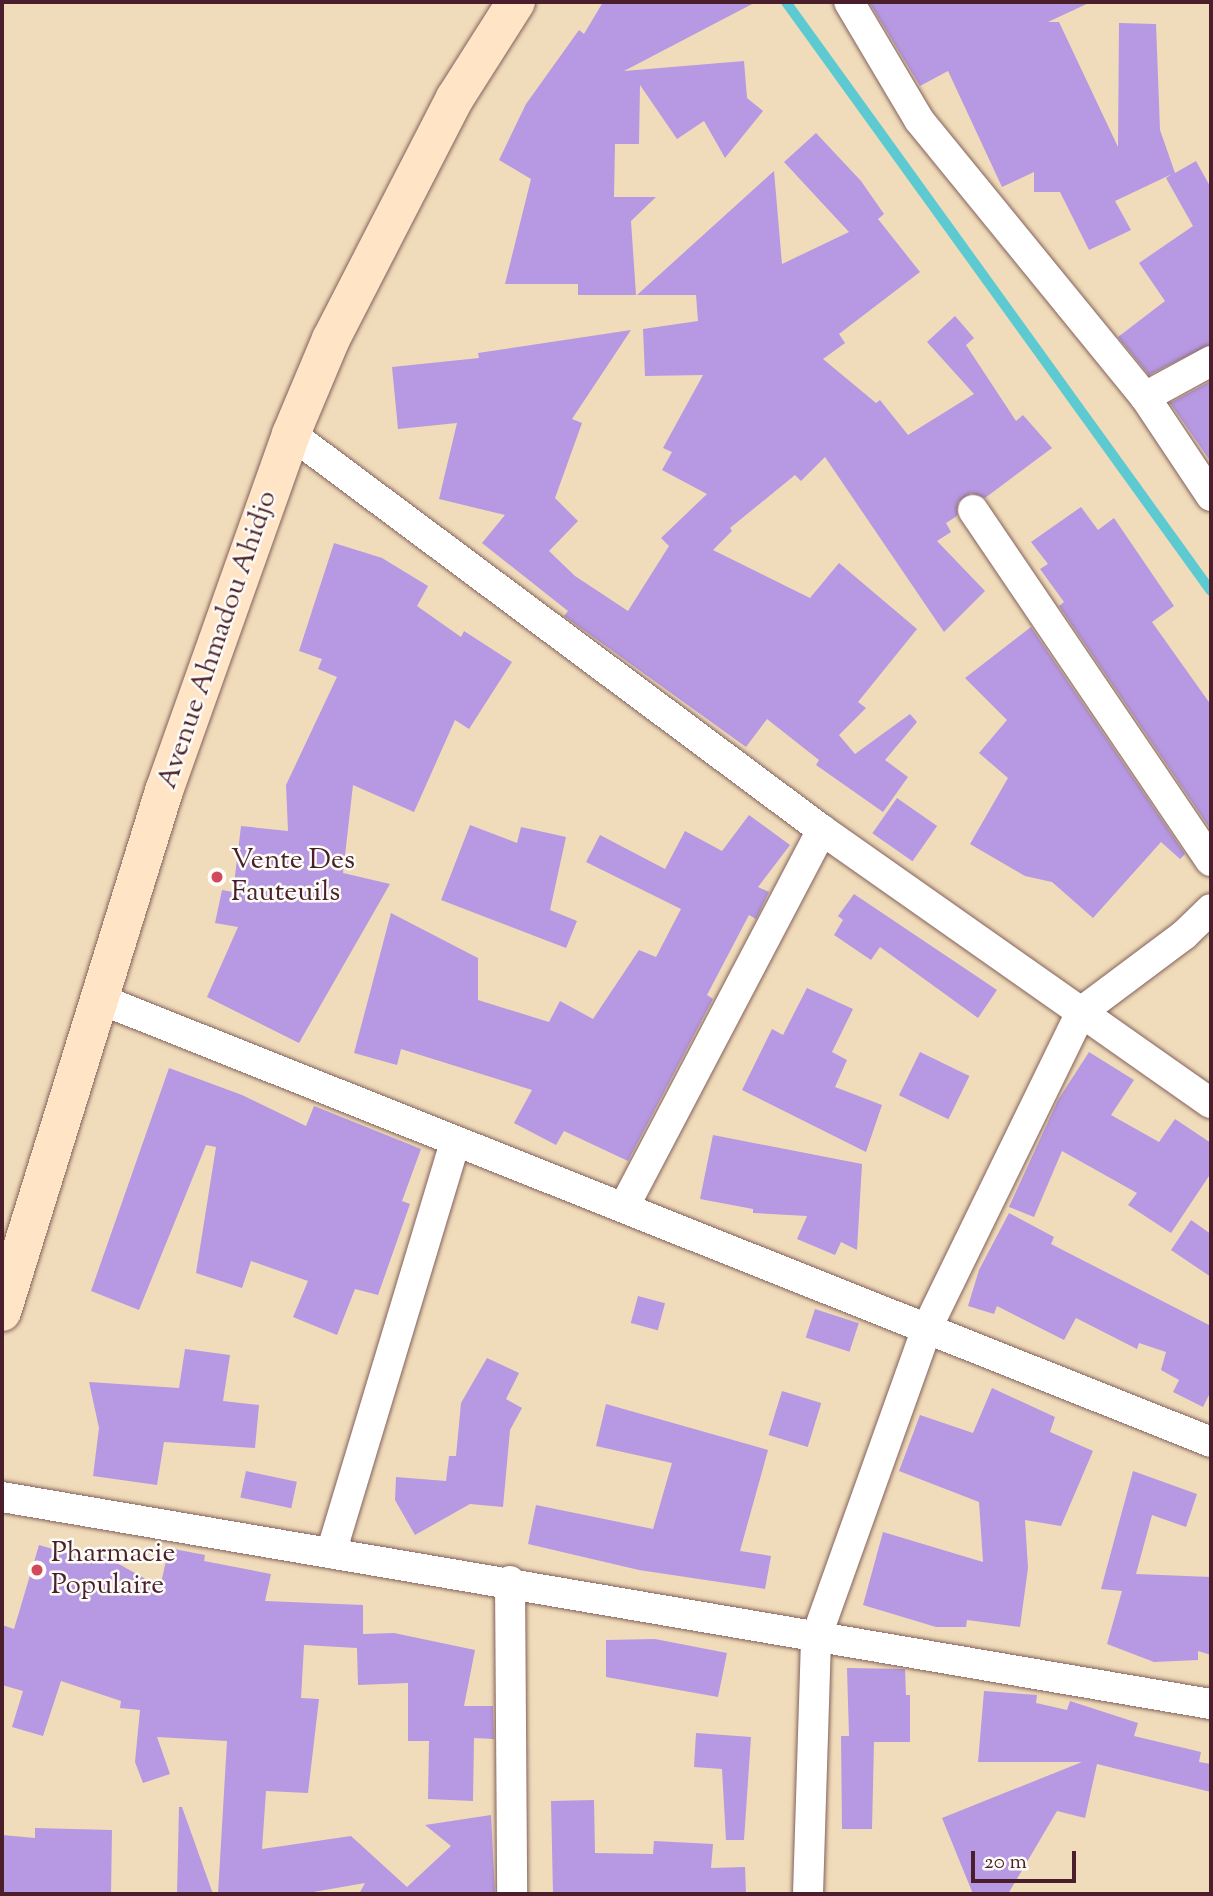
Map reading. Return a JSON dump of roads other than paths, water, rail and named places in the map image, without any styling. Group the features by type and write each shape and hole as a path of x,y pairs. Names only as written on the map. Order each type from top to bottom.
{"main road":[{"name":"Avenue Ahmadou Ahidjo","path":"2,1312 102,1000 164,791 290,434 331,340 455,98 516,2"}],"street":[{"path":"849,2 919,120 1144,397 1211,496"},
{"path":"1144,397 1211,361"},
{"path":"290,434 822,830 1211,1103"},
{"path":"973,510 1211,861"},
{"path":"624,1207 822,830"},
{"path":"808,1894 816,1638 927,1328 1081,1012 1184,935 1211,909"},
{"path":"102,1000 1211,1442"},
{"path":"331,1553 456,1141"},
{"path":"2,1497 509,1581 816,1638 1211,1704"},
{"path":"509,1581 512,1894"}],"waterway":[{"path":"786,2 1211,591"}],"place":[{"name":"Vente Des Fauteuils","path":"217,877"},
{"name":"Pharmacie Populaire","path":"37,1570"}]}
